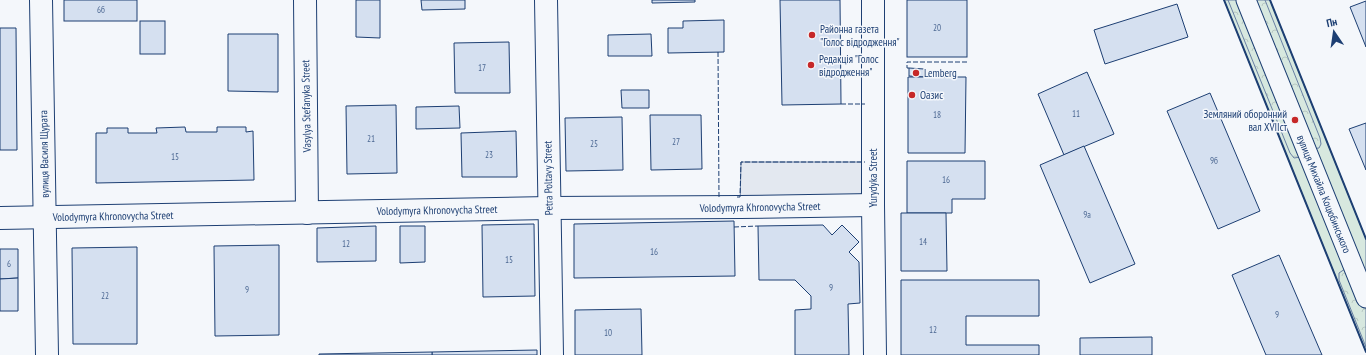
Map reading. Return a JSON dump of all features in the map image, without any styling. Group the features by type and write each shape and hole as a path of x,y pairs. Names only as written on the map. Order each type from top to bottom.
{"street":[{"name":"вулиця Василя Щурата","path":"41,0 47,355"},
{"name":"Vasylya Stefanyka Street","path":"305,0 307,212"},
{"name":"Petra Poltavy Street","path":"546,0 552,355"},
{"name":"Yurydyka Street","path":"873,0 875,355"},
{"name":"вулиця Михайла Коцюбинського","path":"1246,0 1366,298"},
{"name":"Volodymyra Khronovycha Street","path":"0,218 549,208 873,205"}],"green space":[{"name":"Земляний оборонний вал XVIIст","path":"1224,0 1270,0 1366,239 1366,352"},
{"path":"1228,0 1244,0 1301,157 1294,158 1290,153"},
{"path":"1250,0 1265,0 1320,138 1321,144 1319,148 1312,149"},
{"path":"1345,269 1351,271 1366,309 1366,347 1339,280 1339,273"}],"shaded area":[{"path":"741,162 867,162 873,205 740,207"}],"building":[{"path":"64,0 137,0 137,21 64,21"},
{"path":"356,0 380,0 380,38 356,37"},
{"path":"421,0 465,0 465,9 422,10"},
{"path":"652,0 695,0 695,2 652,3"},
{"name":"Редакція \"Голос відродження\"","path":"780,0 840,0 841,104 782,105"},
{"path":"907,0 967,0 967,57 907,57"},
{"path":"1366,1 1366,47 1350,7"},
{"path":"1177,4 1188,37 1105,64 1094,30"},
{"path":"724,20 724,52 668,53 668,28 683,28 683,21"},
{"path":"140,21 165,21 165,54 140,54"},
{"path":"0,28 16,28 17,150 0,150"},
{"path":"228,34 278,34 278,92 228,91"},
{"path":"651,34 652,56 608,56 608,35"},
{"path":"509,42 510,93 455,93 454,43"},
{"path":"909,68 924,69 924,77 909,76"},
{"path":"1087,72 1114,134 1064,155 1038,94"},
{"path":"908,77 966,77 965,153 908,153"},
{"path":"621,90 649,90 649,108 622,108"},
{"path":"1210,93 1260,211 1218,229 1167,111"},
{"path":"396,105 397,173 347,174 346,106"},
{"path":"459,106 460,128 416,129 416,107"},
{"path":"650,115 701,115 702,169 651,170"},
{"path":"622,117 623,170 566,171 565,118"},
{"path":"1366,123 1366,170 1349,129"},
{"path":"185,127 186,132 217,132 217,127 246,127 246,132 253,131 254,180 96,183 96,133 107,133 107,128 128,128 128,133 157,133 156,128"},
{"path":"516,131 517,177 462,177 461,133"},
{"path":"1084,146 1135,264 1090,283 1040,165"},
{"path":"907,161 985,161 985,199 952,199 952,213 907,213"},
{"path":"901,213 946,213 947,271 901,271"},
{"path":"734,221 735,276 574,278 574,224"},
{"path":"534,224 535,296 483,297 482,225"},
{"path":"823,225 832,235 842,225 859,242 849,252 859,262 860,303 848,304 849,355 795,355 795,310 811,309 811,296 795,280 759,280 758,226"},
{"path":"376,226 376,261 317,262 317,228"},
{"path":"400,226 425,226 425,262 400,263"},
{"path":"279,245 279,335 215,336 214,246"},
{"path":"137,247 137,344 73,344 72,248"},
{"path":"0,249 18,249 18,278 0,279"},
{"path":"1279,255 1322,355 1266,355 1232,275"},
{"path":"18,278 18,311 0,311 0,279"},
{"path":"901,280 1039,280 1039,316 966,316 966,345 1039,345 1039,355 901,355"},
{"path":"641,309 642,355 575,355 575,310"},
{"path":"1152,337 1152,355 1080,355 1080,338"},
{"path":"537,350 537,355 432,355 432,352"},
{"path":"432,352 432,355 319,355 319,354"}],"fence":[{"path":"718,52 719,197 721,197"},
{"path":"909,68 907,68 907,62 967,62"},
{"path":"841,104 865,104"},
{"path":"737,197 740,197 741,162 865,162"},
{"path":"734,227 758,226"}],"wall":[{"path":"1224,0 1366,352"},
{"path":"1270,0 1366,239"}],"place":[{"name":"Районна газета \"Голос відродження\"","path":"812,35"},
{"name":"Редакція \"Голос відродження\"","path":"811,65"},
{"name":"Lemberg","path":"916,73"},
{"name":"Оазис","path":"912,95"},
{"name":"Земляний оборонний вал XVIIст","path":"1295,120"}]}
